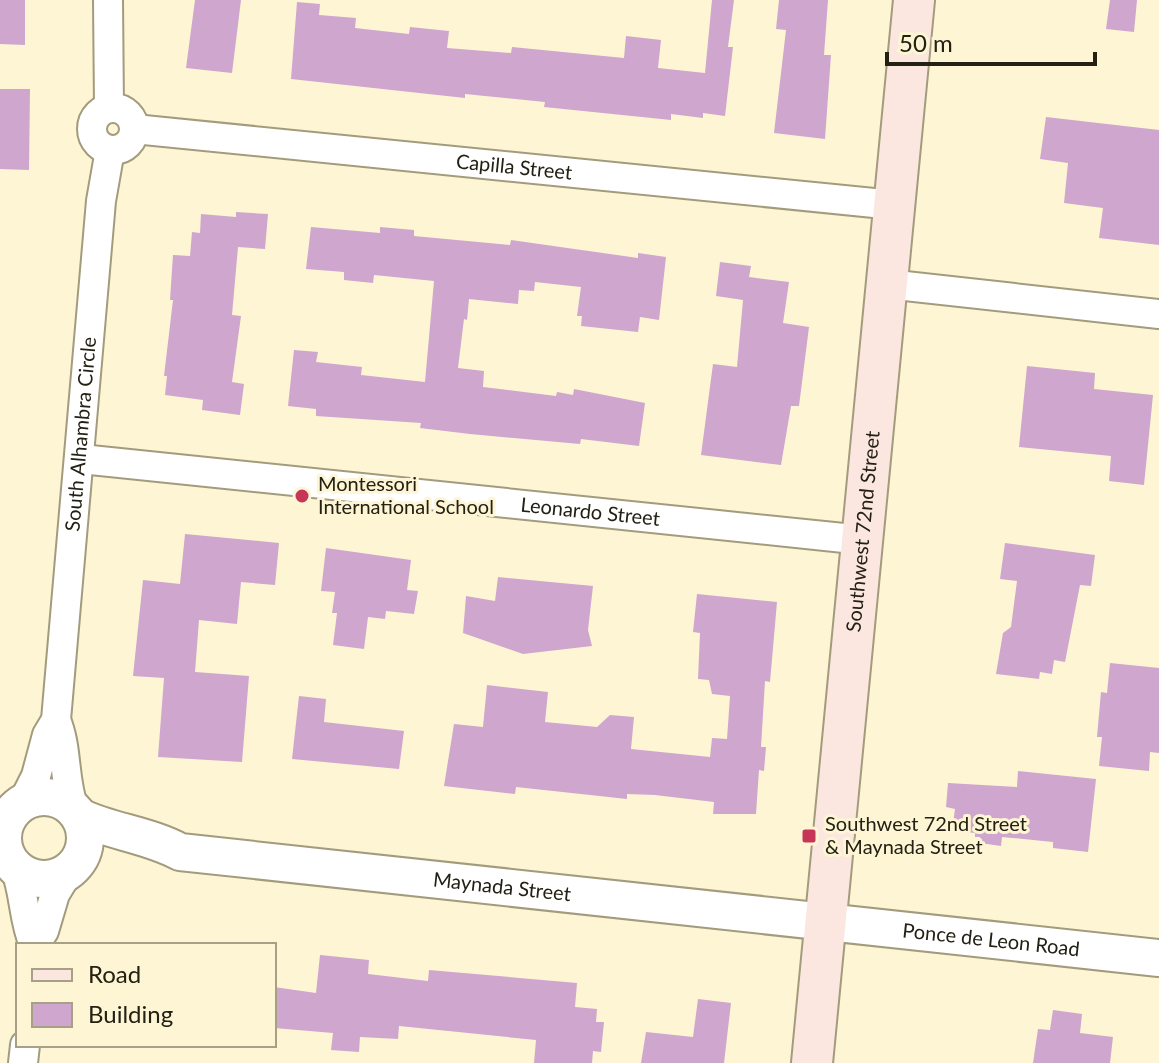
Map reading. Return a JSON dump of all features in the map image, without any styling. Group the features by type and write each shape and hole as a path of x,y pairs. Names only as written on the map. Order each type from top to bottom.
{"main road":[{"name":"Southwest 72nd Street","path":"812,1063 914,0"}],"street":[{"path":"108,0 109,108"},
{"path":"109,108 127,112 134,129 127,145 110,150 98,145 91,133 93,119 109,108"},
{"name":"Capilla Street","path":"134,129 894,205"},
{"name":"South Alhambra Circle","path":"11,810 36,776 47,735 56,720 101,201 110,150"},
{"path":"887,284 1159,314"},
{"name":"Leonardo Street","path":"81,459 863,540"},
{"name":"South Alhambra Circle","path":"56,720 64,739 67,789 77,813"},
{"path":"33,943 27,930 23,890 7,859 3,834 11,810 49,797 77,813 86,840 74,866 55,894 44,931 35,943"},
{"name":"Maynada Street","path":"77,813 119,833 163,842 180,852 825,921"},
{"name":"Maynada Street","path":"74,866 102,856 160,859 180,852"},
{"path":"7,859 36,879 47,880 74,866"},
{"name":"Ponce de Leon Road","path":"825,921 1159,958"}],"building":[{"path":"0,0 25,0 25,45 0,44"},
{"path":"195,0 241,0 232,73 186,68"},
{"path":"712,0 734,0 728,47 733,47 725,116 703,113 703,118 671,114 671,120 544,107 545,102 465,94 465,98 291,79 297,2 320,4 319,15 356,18 355,28 409,34 410,27 449,31 447,48 511,53 512,47 624,58 626,36 661,40 658,68 705,73"},
{"path":"779,0 828,0 824,55 831,55 825,139 774,133 786,30 776,29"},
{"path":"1110,0 1137,0 1134,32 1106,29"},
{"path":"0,89 30,89 29,170 0,169"},
{"path":"1046,117 1159,130 1159,245 1099,238 1103,208 1064,203 1068,163 1040,159"},
{"path":"236,212 268,214 265,249 238,247 232,315 241,316 232,382 244,384 240,415 202,410 203,400 165,395 167,376 164,376 173,300 170,300 173,255 190,256 192,232 200,233 201,214 236,217"},
{"path":"311,227 380,233 380,227 414,230 414,236 510,245 511,240 638,258 638,253 666,257 659,320 640,317 638,332 581,326 582,316 577,316 581,287 535,282 534,291 519,290 518,304 469,299 467,320 464,319 458,368 484,371 483,387 556,396 557,392 573,395 574,389 645,403 639,446 581,439 580,444 470,434 420,428 421,423 316,416 316,409 288,406 294,350 318,352 316,362 362,367 361,375 425,382 434,281 374,275 373,283 344,280 344,272 306,269"},
{"path":"720,262 751,266 749,277 789,282 783,323 809,327 799,406 791,406 781,465 701,455 713,364 737,367 743,300 716,296"},
{"path":"1027,366 1095,373 1094,389 1153,395 1144,485 1109,481 1111,456 1019,447"},
{"path":"185,534 279,543 275,585 241,582 237,624 199,620 195,672 249,676 242,762 158,757 164,678 133,676 143,580 180,584"},
{"path":"1005,543 1095,555 1091,586 1080,585 1065,662 1054,660 1052,674 1040,672 1039,679 996,674 1003,633 1011,627 1017,581 1000,579"},
{"path":"326,548 411,560 407,590 418,591 414,614 386,611 385,619 368,617 364,649 333,645 337,613 332,613 335,592 321,591"},
{"path":"498,577 593,586 588,630 592,646 523,654 463,633 466,596 495,601"},
{"path":"697,594 777,602 770,682 765,681 761,747 766,747 764,771 759,770 756,814 713,814 714,802 655,795 627,794 627,799 516,787 515,794 444,786 454,724 483,727 487,685 548,692 545,722 597,727 610,715 634,717 631,749 710,757 712,738 727,739 730,696 712,694 709,680 698,679 700,633 693,632"},
{"path":"1110,663 1159,668 1159,753 1150,752 1149,771 1099,766 1102,737 1097,737 1101,692 1107,693"},
{"path":"299,696 326,699 324,722 404,731 399,769 292,759"},
{"path":"1018,771 1096,779 1088,852 1053,848 1053,842 1002,837 1001,846 980,843 980,837 975,837 975,833 952,831 955,809 946,807 948,783 1017,787"},
{"path":"320,955 369,960 368,974 428,981 429,970 577,983 575,1007 597,1009 596,1022 604,1022 601,1052 593,1051 592,1063 534,1063 536,1040 399,1026 398,1039 360,1037 359,1052 331,1050 333,1033 276,1028 276,987 316,993"},
{"path":"698,999 731,1003 724,1063 641,1063 646,1032 693,1037"},
{"path":"1053,1010 1082,1014 1080,1033 1113,1037 1110,1063 1033,1063 1038,1029 1050,1030"}],"place":[{"name":"Montessori International School","path":"302,496"},
{"name":"Southwest 72nd Street & Maynada Street","path":"809,836"}]}
